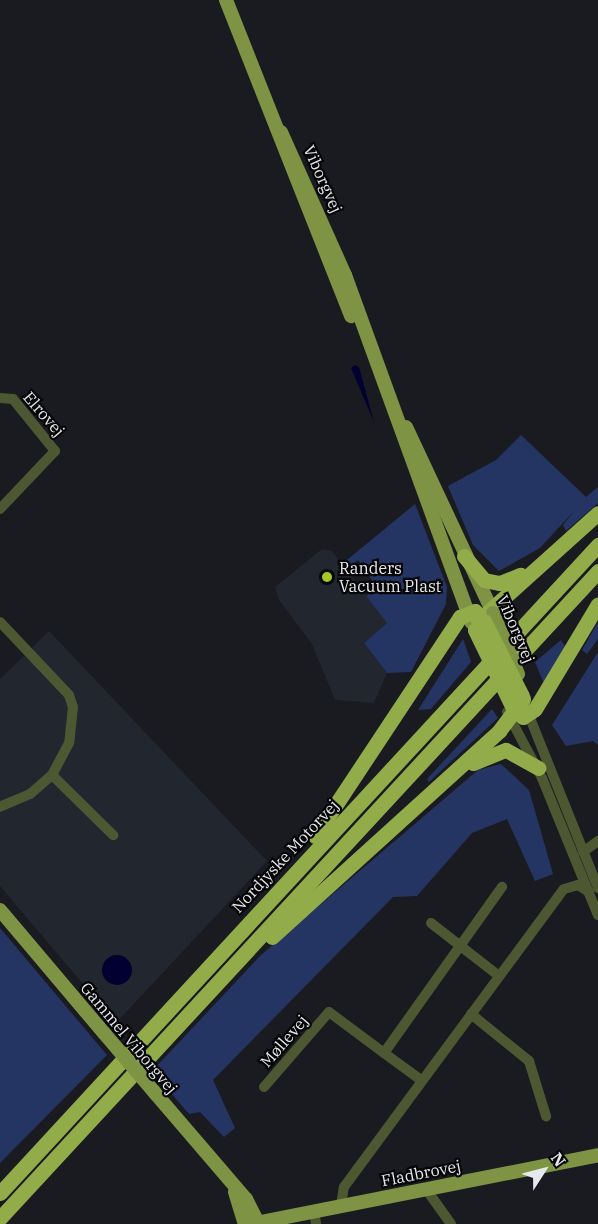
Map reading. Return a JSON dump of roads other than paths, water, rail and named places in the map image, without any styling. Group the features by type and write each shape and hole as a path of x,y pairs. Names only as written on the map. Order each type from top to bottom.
{"highway":[{"path":"138,1041 326,823 482,617 598,513"},
{"name":"Nordjyske Motorvej","path":"0,1193 598,545"},
{"path":"464,556 477,576 500,583 541,563"},
{"path":"0,1218 598,571"},
{"path":"123,1084 295,915 427,797 517,709 598,604"},
{"path":"482,617 517,709"},
{"path":"427,797 494,751 515,753 538,768"}],"main road":[{"name":"Viborgvej","path":"226,0 281,132 323,220 367,344 482,617 517,709"},
{"name":"Viborgvej","path":"387,391 464,556 482,617"},
{"name":"Gammel Viborgvej","path":"0,910 233,1187 251,1224"},
{"name":"Fladbrovej","path":"251,1224 310,1218 341,1205 598,1155"}],"street":[{"name":"Elrovej","path":"0,398 13,399 55,451 0,509"},
{"path":"0,622 69,695 73,707 69,743 52,775 30,794 0,807"},
{"name":"Viborgvej","path":"517,709 538,768 593,890"},
{"name":"Viborgvej","path":"517,709 583,852 598,915"},
{"path":"52,775 112,835"},
{"path":"583,852 598,841"},
{"path":"341,1205 344,1186 564,889 578,885 593,890"},
{"path":"384,1053 462,947 502,887"},
{"path":"431,923 499,976"},
{"name":"Møllevej","path":"264,1087 329,1012 421,1080"},
{"path":"471,1014 529,1061 546,1116"},
{"path":"426,1189 451,1224"}],"place":[{"name":"Randers Vacuum Plast","path":"327,577"}]}
